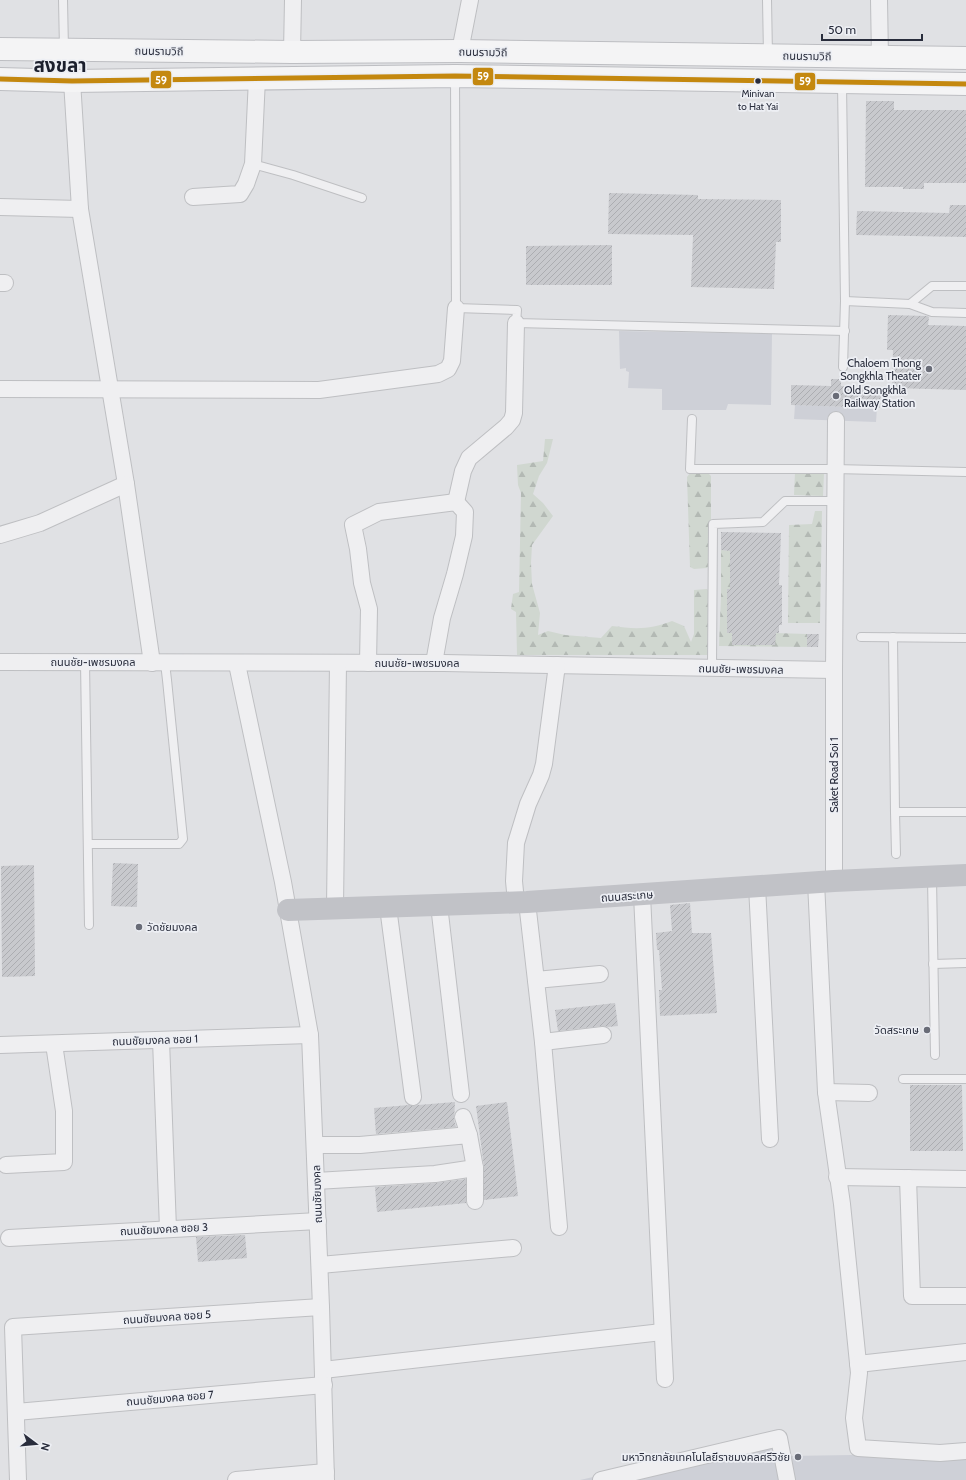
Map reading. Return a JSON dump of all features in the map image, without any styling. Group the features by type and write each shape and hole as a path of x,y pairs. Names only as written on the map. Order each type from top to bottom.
{"main road":[{"name":"ถนนรามวิถี","path":"0,49 460,52 966,58"},
{"path":"0,79 72,81 455,76 966,84"}],"street":[{"path":"292,52 293,0"},
{"path":"460,52 470,0"},
{"path":"879,0 880,57"},
{"path":"193,197 240,194 246,184 253,164 257,78"},
{"path":"72,81 80,208 126,484 158,663"},
{"path":"0,207 80,208"},
{"path":"0,389 319,390 438,374 448,369 452,361 456,308"},
{"path":"456,502 463,471 469,458 506,427 512,420 514,413 516,323"},
{"name":"Saket Road Soi 1","path":"836,420 834,469 834,670 825,881 826,1092 842,1204 859,1373 854,1418 858,1448 940,1452 966,1451"},
{"path":"0,535 40,523 126,484"},
{"path":"368,663 369,609 362,583 354,525 379,512 456,502"},
{"path":"434,663 442,618 464,536 465,512 456,502"},
{"name":"ถนนชัย-เพชรมงคล","path":"0,662 237,664 434,663 834,670"},
{"path":"335,908 338,663"},
{"name":"ถนนชัยมงคล","path":"237,664 288,910 310,1035 320,1266 326,1476"},
{"path":"557,665 544,764 541,775 528,804 516,843 514,881 522,902 536,980 543,1042 559,1227"},
{"name":"ถนนสระเกษ","path":"288,910 522,902 642,895 825,881 966,875"},
{"path":"757,886 770,1139"},
{"path":"642,895 665,1379"},
{"path":"439,905 461,1094"},
{"path":"388,906 413,1097"},
{"path":"536,980 600,974"},
{"name":"ถนนชัยมงคล ซอย 1","path":"0,1045 310,1035"},
{"path":"543,1042 603,1035"},
{"path":"161,1040 168,1229"},
{"path":"6,1165 64,1162 64,1112 54,1044"},
{"path":"826,1092 869,1093"},
{"path":"463,1117 469,1135 475,1168 475,1201"},
{"path":"315,1145 360,1145 469,1135"},
{"path":"316,1181 435,1174 475,1168"},
{"path":"837,1177 966,1179"},
{"path":"908,1178 912,1296 966,1296"},
{"name":"ถนนชัยมงคล ซอย 3","path":"9,1238 318,1221"},
{"path":"320,1266 513,1248"},
{"name":"ถนนชัยมงคล ซอย 5","path":"7,1354 13,1327 321,1307"},
{"name":"ถนนชัยมงคล ซอย 7","path":"16,1412 324,1377 662,1332"},
{"path":"858,1364 966,1352"},
{"path":"7,1354 16,1412 18,1480"},
{"path":"601,1480 778,1438 787,1480"},
{"path":"236,1480 326,1476"}],"lane":[{"path":"63,0 64,49"},
{"path":"767,0 768,56"},
{"path":"455,76 456,308 517,310 516,323 845,331"},
{"path":"842,82 845,302 844,367"},
{"path":"253,164 293,175 362,198"},
{"path":"910,304 932,286 966,286"},
{"path":"845,302 910,304 932,312 966,314"},
{"path":"692,419 690,469 834,469 966,472"},
{"path":"712,668 713,524 763,522 785,501 834,501"},
{"path":"861,637 966,638"},
{"path":"893,637 896,854"},
{"path":"85,662 89,844 89,926"},
{"path":"89,844 179,844 183,839 167,680 158,663"},
{"path":"895,812 966,812"},
{"path":"932,877 935,1055"},
{"path":"933,964 966,963"},
{"path":"903,1079 966,1079"}],"shaded area":[{"path":"619,331 772,334 771,405 728,404 726,410 662,410 662,389 628,388 629,372 626,371 626,368 620,369"},
{"path":"795,405 877,408 876,422 794,419"},
{"name":"มหาวิทยาลัยเทคโนโลยีราชมงคลศรีวิชัย","path":"781,1434 787,1456 852,1455 940,1458 966,1456 966,1480 580,1480"}],"green space":[{"path":"545,439 553,439 547,463 539,476 533,494 543,503 553,516 532,545 532,584 540,613 538,635 548,631 565,635 601,638 612,626 642,628 656,626 672,621 684,626 691,642 694,634 694,590 707,589 710,592 710,655 517,655 516,612 511,609 513,594 519,592 521,493 518,485 517,465 543,461"},
{"path":"795,472 824,473 823,496 794,495"},
{"path":"690,473 708,473 711,476 711,563 707,568 694,569 690,567 687,477"},
{"path":"815,511 822,511 820,623 788,623 789,525 812,524"},
{"path":"721,550 735,551 730,589 727,633 732,633 732,645 775,645 775,633 807,634 807,647 719,646"}],"building":[{"path":"866,101 894,101 894,110 966,110 966,183 924,183 924,189 903,189 903,187 865,187"},
{"path":"609,193 698,195 698,199 781,200 781,242 776,242 774,289 691,287 693,235 608,234"},
{"path":"950,205 966,205 966,237 856,235 857,211 949,213"},
{"path":"612,245 612,285 526,285 526,246"},
{"name":"Chaloem Thong Songkhla Theater","path":"888,315 927,316 929,317 928,325 966,326 966,390 892,388 893,350 887,350"},
{"name":"Old Songkhla Railway Station","path":"831,379 841,379 841,386 881,388 880,408 791,405 791,385 831,386"},
{"path":"721,532 781,533 779,585 782,585 782,625 779,625 779,633 776,633 775,645 732,645 732,633 727,633 727,589 730,589 730,551 721,550"},
{"path":"807,634 819,634 818,647 807,647"},
{"path":"113,863 138,864 137,907 111,906"},
{"path":"34,865 35,976 2,977 1,866"},
{"path":"690,903 692,933 711,933 717,1013 660,1016 659,990 662,990 659,950 657,950 656,933 672,931 670,905"},
{"path":"615,1003 618,1026 602,1026 558,1031 555,1010"},
{"path":"910,1085 962,1085 963,1151 910,1151"},
{"path":"455,1102 454,1120 456,1127 376,1134 374,1108"},
{"path":"507,1102 518,1196 484,1200 484,1167 476,1106"},
{"path":"466,1179 466,1203 377,1212 375,1187 436,1183"},
{"path":"245,1235 247,1258 198,1262 196,1237"}],"transit line":[{"name":"59","path":"0,79 72,81 455,76 966,84"}],"place":[{"name":"Minivan to Hat Yai","path":"758,81"},
{"name":"Chaloem Thong Songkhla Theater","path":"929,369"},
{"name":"Old Songkhla Railway Station","path":"836,396"},
{"name":"วัดชัยมงคล","path":"139,927"},
{"name":"วัดสระเกษ","path":"927,1030"},
{"name":"มหาวิทยาลัยเทคโนโลยีราชมงคลศรีวิชัย","path":"798,1457"}],"district":[{"name":"สงขลา","path":"60,65"}]}
